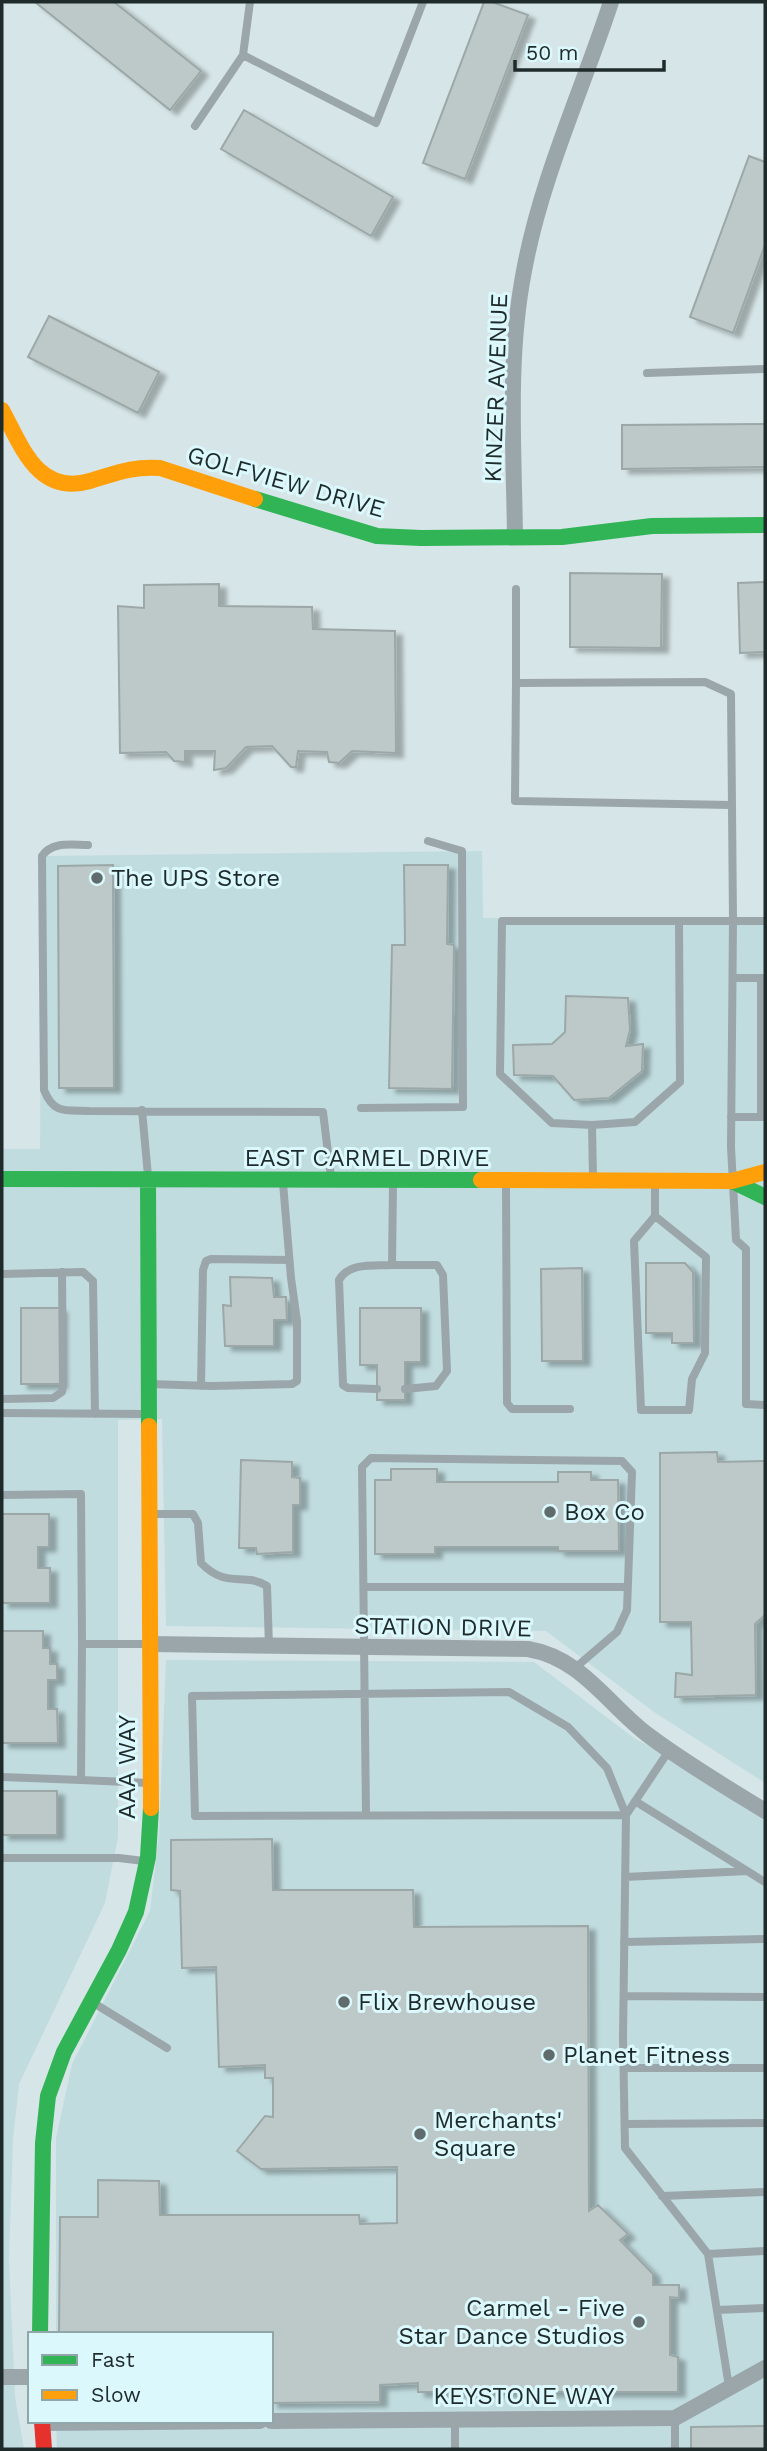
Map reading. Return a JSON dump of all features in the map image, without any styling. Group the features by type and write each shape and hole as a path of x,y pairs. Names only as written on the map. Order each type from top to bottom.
{"street":[{"name":"KINZER AVENUE","path":"515,537 514,360 524,269 541,202 611,2"},
{"name":"GOLFVIEW DRIVE","path":"2,410 31,459 46,478 60,484 75,485 137,467 160,468 377,536 562,537 652,526 765,526"},
{"name":"EAST CARMEL DRIVE","path":"2,1180 732,1181 765,1172"},
{"name":"AAA WAY","path":"40,2332 43,2137 48,2097 58,2063 74,2028 128,1930 138,1905 147,1861 151,1783 148,1179"},
{"name":"EAST CARMEL DRIVE","path":"732,1181 765,1197"},
{"name":"STATION DRIVE","path":"150,1644 528,1649 553,1655 575,1668 647,1734 765,1811"},
{"name":"KEYSTONE WAY","path":"273,2421 675,2418 765,2368"},
{"path":"2,2377 28,2377"},
{"path":"42,2423 44,2449"}],"lane":[{"path":"195,126 243,55 250,2"},
{"path":"243,55 376,123 423,2"},
{"path":"647,373 765,369"},
{"path":"516,589 516,801 732,805"},
{"path":"516,683 705,682 731,694 732,1181 736,1240 746,1249 746,1404 765,1405"},
{"path":"361,1108 463,1107 462,851 428,841"},
{"path":"88,845 54,846 47,849 42,856 44,1090 50,1105 57,1109 89,1111 323,1112 331,1180"},
{"path":"679,922 680,1082 635,1122 592,1125 552,1123 500,1074 502,921 765,921"},
{"path":"732,1117 763,1117 763,978 733,978"},
{"path":"142,1110 148,1179"},
{"path":"592,1125 593,1181"},
{"path":"150,1384 211,1386 292,1384 297,1381 297,1321 283,1180"},
{"path":"392,1265 393,1181"},
{"path":"506,1181 507,1403 512,1409 570,1409"},
{"path":"655,1181 655,1216 634,1241 641,1410 689,1410 692,1379 705,1353 706,1257 655,1216"},
{"path":"201,1386 203,1270 206,1261 289,1260"},
{"path":"377,1389 348,1388 343,1385 339,1280 343,1274 354,1268 438,1265 443,1275 447,1371 436,1386 405,1389"},
{"path":"2,1399 53,1398 62,1392 62,1272"},
{"path":"2,1273 83,1272 93,1281 95,1414"},
{"path":"2,1413 150,1414"},
{"path":"366,1814 362,1467 371,1458 622,1461 632,1472 627,1610 617,1632 575,1668"},
{"path":"2,1494 81,1494 81,1780"},
{"path":"150,1514 193,1514 198,1523 201,1563 212,1574 227,1580 258,1581 267,1586 269,1646"},
{"path":"364,1587 628,1587"},
{"path":"82,1644 150,1644"},
{"path":"626,1815 195,1816 192,1696 509,1692 568,1727 607,1768 626,1815 625,2148 708,2254 729,2389"},
{"path":"626,1815 670,1749"},
{"path":"2,1777 151,1783"},
{"path":"635,1801 765,1882"},
{"path":"2,1858 118,1858 147,1861"},
{"path":"625,1877 747,1871"},
{"path":"624,1942 765,1938"},
{"path":"624,1996 765,1997"},
{"path":"89,2000 167,2048"},
{"path":"624,2068 765,2068"},
{"path":"625,2124 765,2123"},
{"path":"662,2196 765,2192"},
{"path":"708,2254 765,2251"},
{"path":"717,2310 765,2308"},
{"path":"675,2418 676,2449"},
{"path":"455,2420 455,2449"}],"shaded area":[{"path":"482,851 483,918 765,921 765,1783 654,1712 546,1631 166,1626 162,1419 118,1420 118,1837 105,1903 19,2084 13,2140 9,2259 15,2397 24,2449 2,2449 2,1149 40,1149 42,856"},
{"path":"166,1660 534,1662 634,1738 765,1809 765,2449 57,2449 56,2423 273,2423 273,2332 56,2332 56,2138 72,2064 150,1911 159,1834"}],"building":[{"path":"35,2 114,2 201,71 170,110"},
{"path":"484,2 492,2 528,15 465,179 423,163"},
{"path":"244,110 393,197 371,236 221,149"},
{"path":"749,156 765,162 765,245 733,333 690,317"},
{"path":"49,316 159,372 138,413 28,357"},
{"path":"765,424 765,467 622,469 622,425"},
{"path":"570,573 662,574 661,648 570,647"},
{"path":"765,582 765,652 740,653 738,583"},
{"path":"219,584 219,606 312,607 313,629 395,631 396,753 352,751 339,763 329,762 327,752 298,751 296,767 291,767 272,746 246,747 226,768 214,770 215,751 185,751 185,762 174,761 166,752 120,753 118,606 144,608 144,585"},
{"path":"113,865 114,1088 59,1088 58,866"},
{"path":"404,865 448,865 447,944 454,945 452,1089 389,1088 392,945 405,945"},
{"path":"566,996 628,998 630,1030 626,1046 643,1044 642,1071 609,1098 574,1100 553,1076 514,1075 513,1045 552,1044 565,1032"},
{"path":"646,1263 685,1263 693,1272 694,1343 672,1343 672,1333 646,1333"},
{"path":"582,1268 583,1361 542,1361 541,1269"},
{"path":"230,1277 272,1278 274,1297 286,1297 287,1320 274,1320 274,1346 225,1346 223,1305 231,1306"},
{"path":"21,1308 60,1308 60,1384 21,1384"},
{"path":"360,1308 421,1308 421,1362 405,1362 405,1400 377,1400 377,1365 360,1365"},
{"path":"717,1452 718,1462 765,1461 765,1615 755,1624 756,1695 675,1697 676,1673 692,1675 691,1622 660,1622 660,1453"},
{"path":"241,1460 292,1462 292,1477 300,1478 300,1505 293,1505 293,1552 257,1554 256,1548 239,1548"},
{"path":"391,1469 437,1469 437,1482 558,1482 558,1472 591,1472 591,1480 618,1480 619,1551 558,1551 558,1547 435,1547 435,1554 375,1554 375,1480 391,1480"},
{"path":"2,1514 49,1514 49,1547 38,1547 38,1568 50,1568 50,1603 2,1603"},
{"path":"2,1631 43,1631 43,1648 50,1648 50,1664 57,1664 57,1680 48,1680 48,1709 57,1709 58,1743 2,1743"},
{"path":"2,1791 57,1791 57,1835 2,1835"},
{"name":"Merchants' Square","path":"272,1839 273,1890 413,1890 414,1927 588,1926 589,2211 598,2205 628,2234 620,2240 653,2274 653,2285 679,2285 679,2298 670,2297 670,2355 678,2357 678,2392 418,2392 418,2383 380,2385 380,2402 273,2403 273,2332 59,2332 60,2217 98,2217 98,2180 159,2181 160,2215 359,2215 360,2224 397,2223 397,2167 261,2169 237,2151 265,2116 273,2117 273,2078 265,2078 265,2065 219,2067 216,1967 182,1968 180,1891 171,1890 171,1840"},
{"path":"765,2426 765,2449 691,2449 691,2427"}],"traffic: fast":[{"path":"255,499 377,536 562,537 652,526 765,525"},
{"path":"2,1179 481,1180"},
{"path":"148,1179 149,1426"},
{"path":"732,1181 765,1197"},
{"path":"40,2332 43,2143 48,2096 64,2052 119,1950 136,1912 148,1857 151,1808"}],"traffic: slow":[{"path":"2,410 34,465 57,481 72,484 133,469 160,468 255,499"},
{"path":"481,1180 732,1181 765,1172"},
{"path":"149,1426 151,1808"}],"traffic: jam":[{"path":"42,2423 44,2449"}],"place":[{"name":"The UPS Store","path":"97,878"},
{"name":"Box Co","path":"550,1512"},
{"name":"Flix Brewhouse","path":"344,2002"},
{"name":"Planet Fitness","path":"549,2055"},
{"name":"Merchants' Square","path":"420,2134"},
{"name":"Carmel - Five Star Dance Studios","path":"639,2322"}]}
